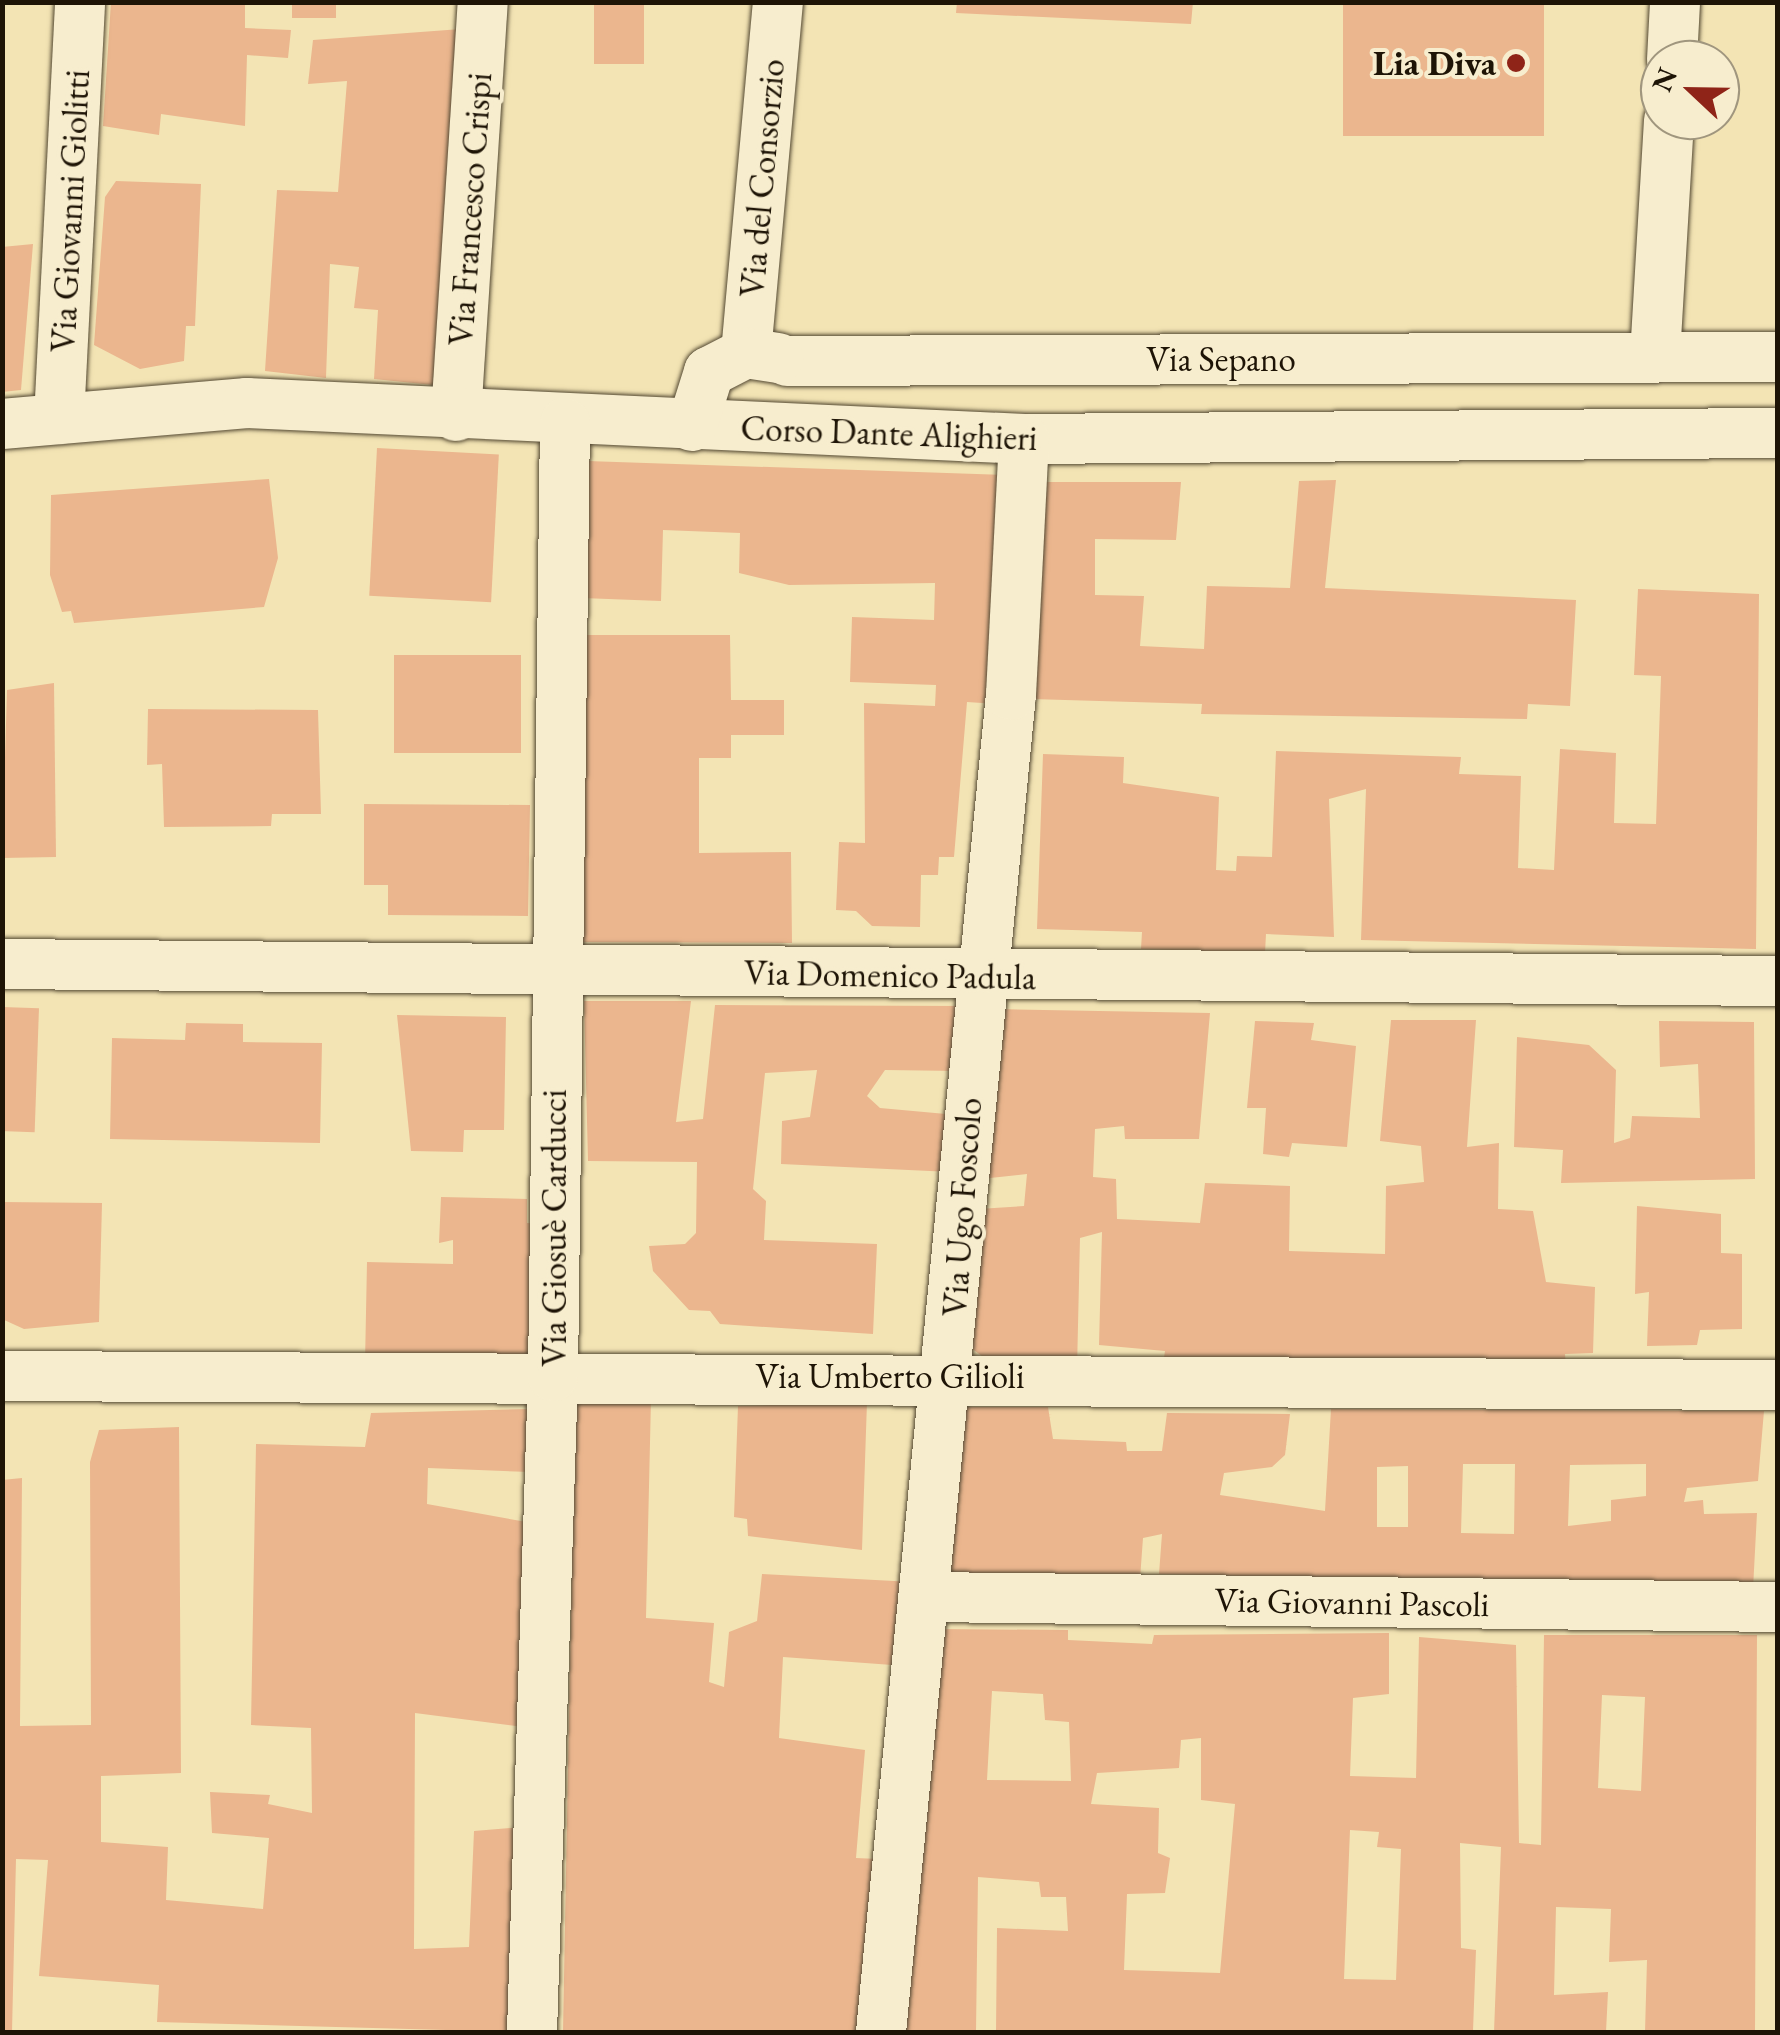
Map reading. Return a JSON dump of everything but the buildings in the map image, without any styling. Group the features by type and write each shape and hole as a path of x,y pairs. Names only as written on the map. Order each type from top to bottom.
{"street":[{"name":"Via Giovanni Giolitti","path":"60,420 80,2"},
{"name":"Via Francesco Crispi","path":"456,416 484,2"},
{"name":"Via del Consorzio","path":"766,357 778,2"},
{"path":"1673,40 1675,2"},
{"path":"1655,356 1667,140"},
{"name":"Via Sepano","path":"766,357 1778,357"},
{"path":"692,426 709,372 766,357 814,394 832,432"},
{"name":"Corso Dante Alighieri","path":"2,424 248,402 565,423 1024,439 1778,432"},
{"name":"Via Giosuè Carducci","path":"532,2032 553,1376 555,969 565,423"},
{"name":"Via Ugo Foscolo","path":"881,2032 949,1376 980,978 1011,695 1024,439"},
{"name":"Via Domenico Padula","path":"2,964 980,978 1778,981"},
{"name":"Via Umberto Gilioli","path":"2,1376 949,1376 1778,1384"},
{"name":"Via Giovanni Pascoli","path":"926,1598 1778,1608"}],"place":[{"name":"Lia Diva","path":"1516,63"}]}
